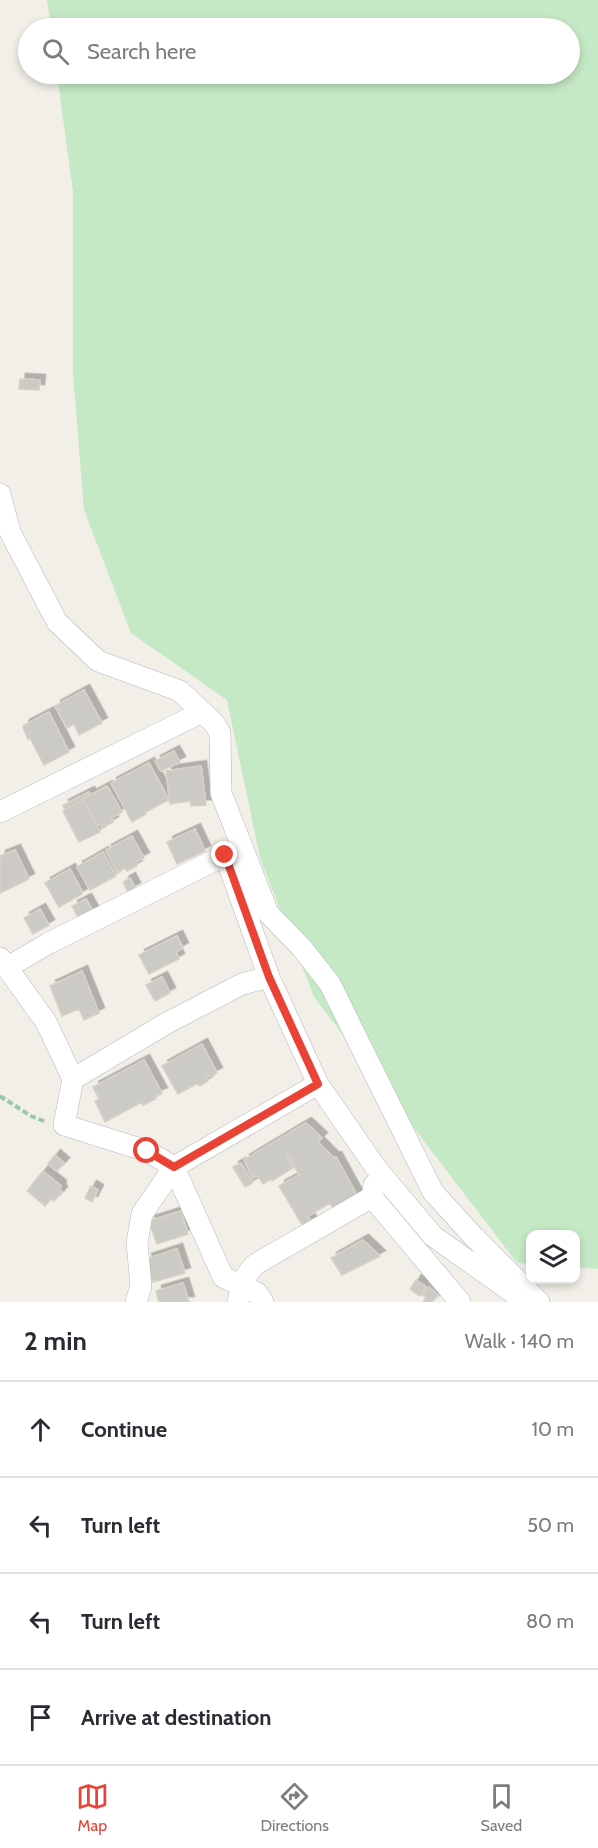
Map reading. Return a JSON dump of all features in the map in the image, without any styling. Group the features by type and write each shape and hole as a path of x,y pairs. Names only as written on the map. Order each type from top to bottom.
{"street":[{"path":"0,494 10,532 57,622 98,661 180,691 214,723 220,733 221,793 234,853 269,977 318,1084 376,1168 433,1236 526,1302"},
{"path":"0,812 202,712"},
{"path":"234,853 4,963 46,1022 73,1079 64,1125 147,1151 174,1167 224,1278 239,1294"},
{"path":"234,853 268,914 302,948 330,984 433,1192 474,1238 539,1302"},
{"path":"73,1079 167,1023 242,984 269,977"},
{"path":"136,1302 141,1286 137,1243 142,1214 174,1167 318,1084"},
{"path":"376,1168 372,1197 460,1302"},
{"path":"239,1294 246,1273 256,1264 372,1197"},
{"path":"239,1294 256,1293 263,1302"}],"path":[{"path":"0,1096 31,1116 47,1123 64,1125"}],"green space":[{"path":"47,0 598,0 598,1269 580,1267 580,1230 526,1230 526,1264 517,1263 314,997 260,858 227,700 131,633 84,510 73,373 73,192 58,84 580,84 580,18 50,18"}],"building":[{"path":"20,379 40,380 39,390 19,389"},
{"path":"84,690 102,723 79,735 74,724 67,728 55,706"},
{"path":"49,712 69,752 44,765 23,728 24,725"},
{"path":"174,751 180,762 161,771 155,761"},
{"path":"149,763 169,800 145,812 146,814 132,822 111,783"},
{"path":"201,766 206,805 191,806 190,801 170,804 166,771"},
{"path":"107,786 122,812 111,818 113,822 102,828 83,799"},
{"path":"89,792 90,794 83,800 65,810 63,805"},
{"path":"83,800 100,832 79,842 63,811"},
{"path":"195,829 205,851 177,864 167,842"},
{"path":"132,836 144,858 135,862 137,866 127,871 125,868 117,872 106,850"},
{"path":"15,850 29,879 0,893 0,856"},
{"path":"103,852 116,876 90,890 77,867"},
{"path":"70,869 82,894 59,907 45,883"},
{"path":"130,878 135,888 128,892 123,882"},
{"path":"86,899 94,913 80,921 72,906"},
{"path":"40,909 49,925 33,934 24,918"},
{"path":"177,936 183,948 176,952 179,959 149,974 139,955"},
{"path":"82,971 99,1013 84,1020 79,1009 62,1016 50,986"},
{"path":"162,977 170,993 155,1001 146,985"},
{"path":"202,1044 217,1073 206,1078 208,1081 200,1086 198,1083 178,1094 162,1066"},
{"path":"144,1060 162,1093 154,1096 156,1099 143,1105 142,1102 105,1122 95,1101 99,1099 93,1087"},
{"path":"306,1123 322,1138 318,1142 334,1158 336,1157 358,1197 334,1211 330,1203 308,1216 312,1224 304,1228 279,1186 299,1175 288,1155 286,1156 293,1168 263,1184 257,1175 253,1178 244,1160"},
{"path":"55,1155 64,1163 57,1171 48,1164"},
{"path":"241,1163 253,1183 245,1187 233,1167"},
{"path":"43,1171 61,1186 62,1192 54,1201 51,1199 45,1206 27,1191"},
{"path":"91,1186 98,1190 92,1202 85,1198"},
{"path":"181,1211 188,1234 157,1244 149,1221"},
{"path":"363,1240 380,1256 342,1275 331,1258"},
{"path":"177,1249 185,1273 153,1282 146,1259"},
{"path":"416,1280 426,1287 420,1296 410,1289"},
{"path":"183,1283 189,1302 159,1302 156,1291"},
{"path":"429,1287 438,1295 432,1302 423,1302 426,1298 422,1295"}],"route":[{"path":"147,1151 174,1167 318,1084 269,977 225,855"}]}
